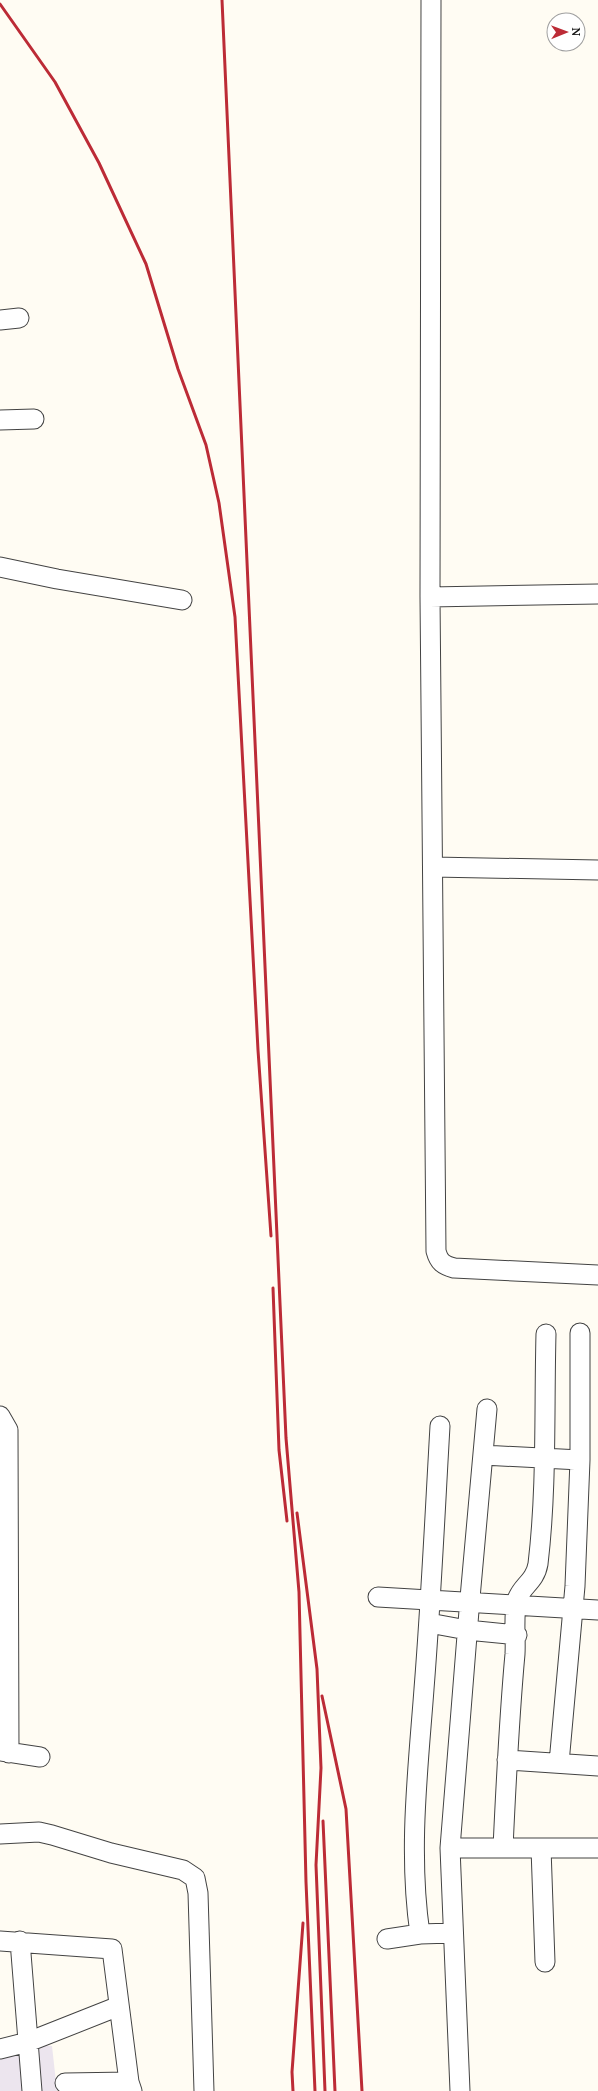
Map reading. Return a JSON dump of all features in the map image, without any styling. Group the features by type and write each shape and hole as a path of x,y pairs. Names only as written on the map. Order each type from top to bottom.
{"street":[{"path":"431,0 430,597 433,867 434,1237 438,1259 444,1265 454,1268 598,1275"},
{"path":"0,320 19,318"},
{"path":"0,420 34,419"},
{"path":"0,567 57,579 182,600"},
{"path":"430,597 598,594"},
{"path":"433,867 598,870"},
{"path":"559,1763 573,1609 580,1460 580,1333"},
{"path":"503,1848 517,1605 521,1592 535,1576 538,1566 544,1458 546,1334"},
{"path":"460,2091 450,1848 467,1630 487,1409"},
{"path":"0,1416 8,1430 5,1513 5,1752 40,1757"},
{"path":"420,1934 416,1906 414,1808 429,1623 440,1426"},
{"path":"483,1455 580,1460"},
{"path":"378,1597 598,1610"},
{"path":"429,1623 467,1630 516,1635"},
{"path":"507,1760 598,1766"},
{"path":"0,1834 39,1832 110,1853 183,1870 195,1878 198,1893 204,2091"},
{"path":"450,1848 598,1848"},
{"path":"541,1848 545,1962"},
{"path":"387,1939 420,1934 453,1933"},
{"path":"0,1941 20,1941 112,1949 130,2087 65,2083"},
{"path":"20,1941 32,2091"},
{"path":"0,2049 28,2042 119,2006"}],"shaded area":[{"path":"0,2042 52,2046 57,2091 0,2091"}],"railway":[{"path":"222,0 286,1438 299,1592 306,1882 315,2091"},
{"path":"0,4 55,82 99,163 146,264 178,369 206,445 219,503 235,617 258,1050 271,1236"},
{"path":"273,1288 279,1450 287,1521"},
{"path":"297,1513 317,1669 321,1768 316,1865 325,2091"},
{"path":"322,1696 346,1809 362,2091"},
{"path":"323,1821 335,2091"},
{"path":"293,2091 292,2072 303,1923"}]}
